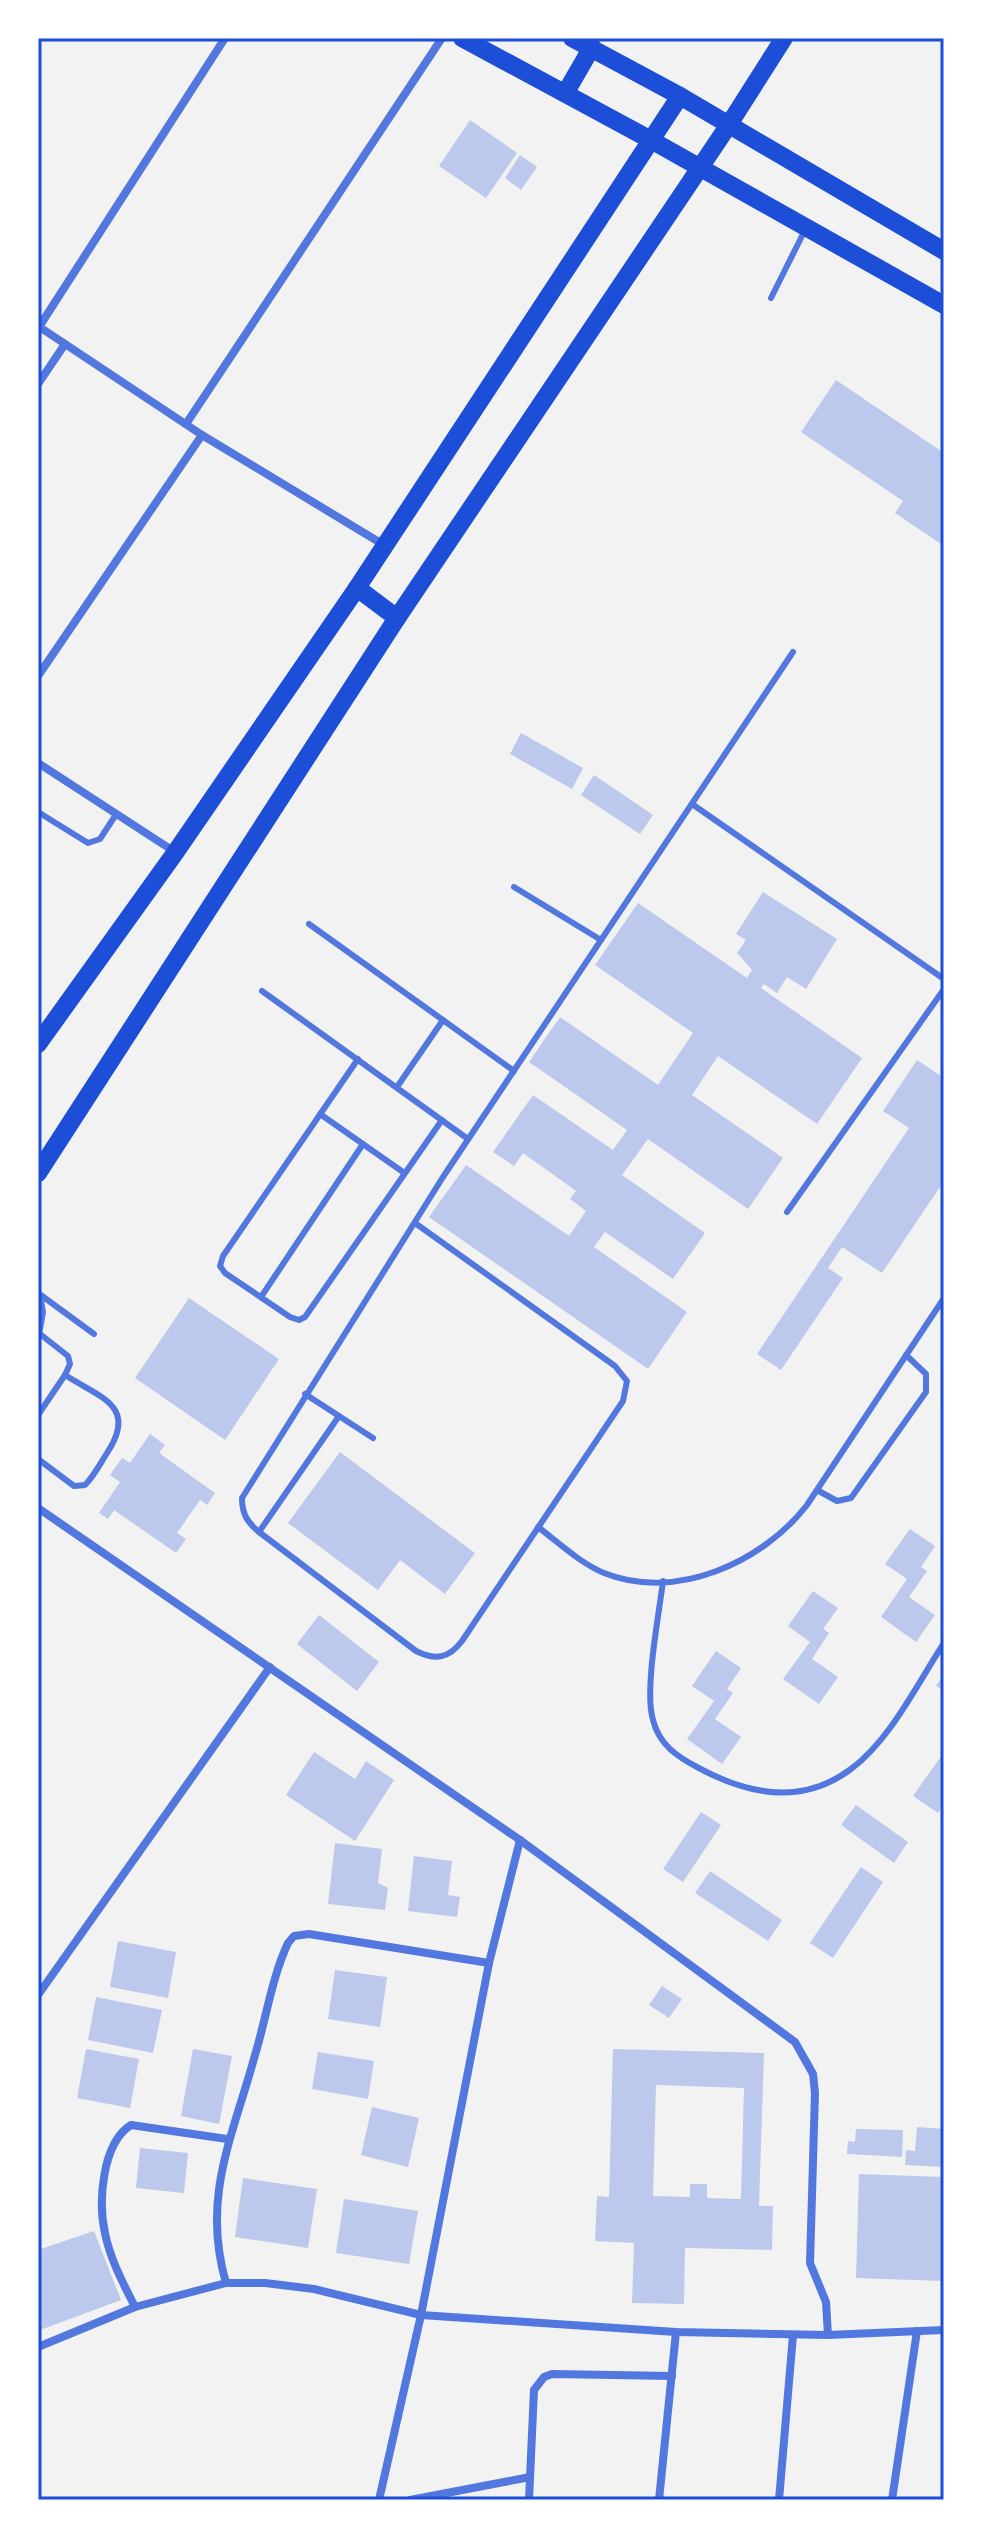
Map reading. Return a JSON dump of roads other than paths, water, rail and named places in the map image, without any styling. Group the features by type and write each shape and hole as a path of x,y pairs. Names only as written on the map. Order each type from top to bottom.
{"main road":[{"path":"462,38 566,92 944,305"},
{"path":"572,38 680,96 944,251"},
{"path":"38,1173 397,618 702,168 784,38"},
{"path":"566,92 592,47"},
{"path":"38,1044 175,853 357,588 680,96"},
{"path":"357,588 397,618"}],"street":[{"path":"225,38 38,326 202,435 384,546"},
{"path":"186,424 442,38"},
{"path":"38,384 65,344"},
{"path":"38,676 202,435"},
{"path":"38,763 175,853"},
{"path":"38,1508 520,1840 781,2031 806,2057 815,2093 810,2263 826,2302 828,2335"},
{"path":"38,1995 270,1667"},
{"path":"379,2500 421,2315 489,1963 520,1840"},
{"path":"226,2283 217,2252 215,2213 227,2139 251,2070 284,1951 294,1936 309,1934 489,1963"},
{"path":"135,2307 116,2270 104,2230 104,2169 108,2155 122,2130 131,2125 227,2139"},
{"path":"38,2347 135,2307 226,2283 265,2283 314,2289 421,2315 676,2332 828,2335 944,2330"},
{"path":"892,2500 917,2331"},
{"path":"659,2500 676,2332"},
{"path":"779,2500 793,2335"},
{"path":"529,2500 534,2390 544,2377 552,2374 672,2376"},
{"path":"410,2500 530,2477"}],"lane":[{"path":"771,298 807,227"},
{"path":"415,1223 615,1366 627,1381 623,1401 462,1641 454,1652 442,1657 428,1657 416,1651 259,1532 242,1511 242,1498 305,1394 468,1139 793,652"},
{"path":"692,804 944,979"},
{"path":"38,812 88,843 100,839 115,816"},
{"path":"514,887 601,940"},
{"path":"309,924 514,1071"},
{"path":"787,1212 944,989"},
{"path":"262,991 468,1139"},
{"path":"397,1087 443,1020"},
{"path":"358,1059 220,1260 222,1270 294,1319 305,1317 442,1120"},
{"path":"320,1114 403,1172"},
{"path":"261,1297 363,1144"},
{"path":"39,1294 94,1334"},
{"path":"38,1415 70,1364 68,1356 39,1335 39,1294"},
{"path":"538,1527 602,1572 635,1581 663,1581 713,1572 749,1557 782,1534 817,1490 944,1298"},
{"path":"817,1490 837,1501 851,1498 926,1392 926,1374 906,1355"},
{"path":"38,1459 74,1486 85,1485 121,1429 119,1416 112,1405 65,1375"},
{"path":"305,1394 373,1438"},
{"path":"259,1532 339,1416"},
{"path":"663,1581 650,1707 657,1733 682,1759 745,1790 767,1793 799,1791 830,1782 849,1771 884,1734 944,1643"}]}
